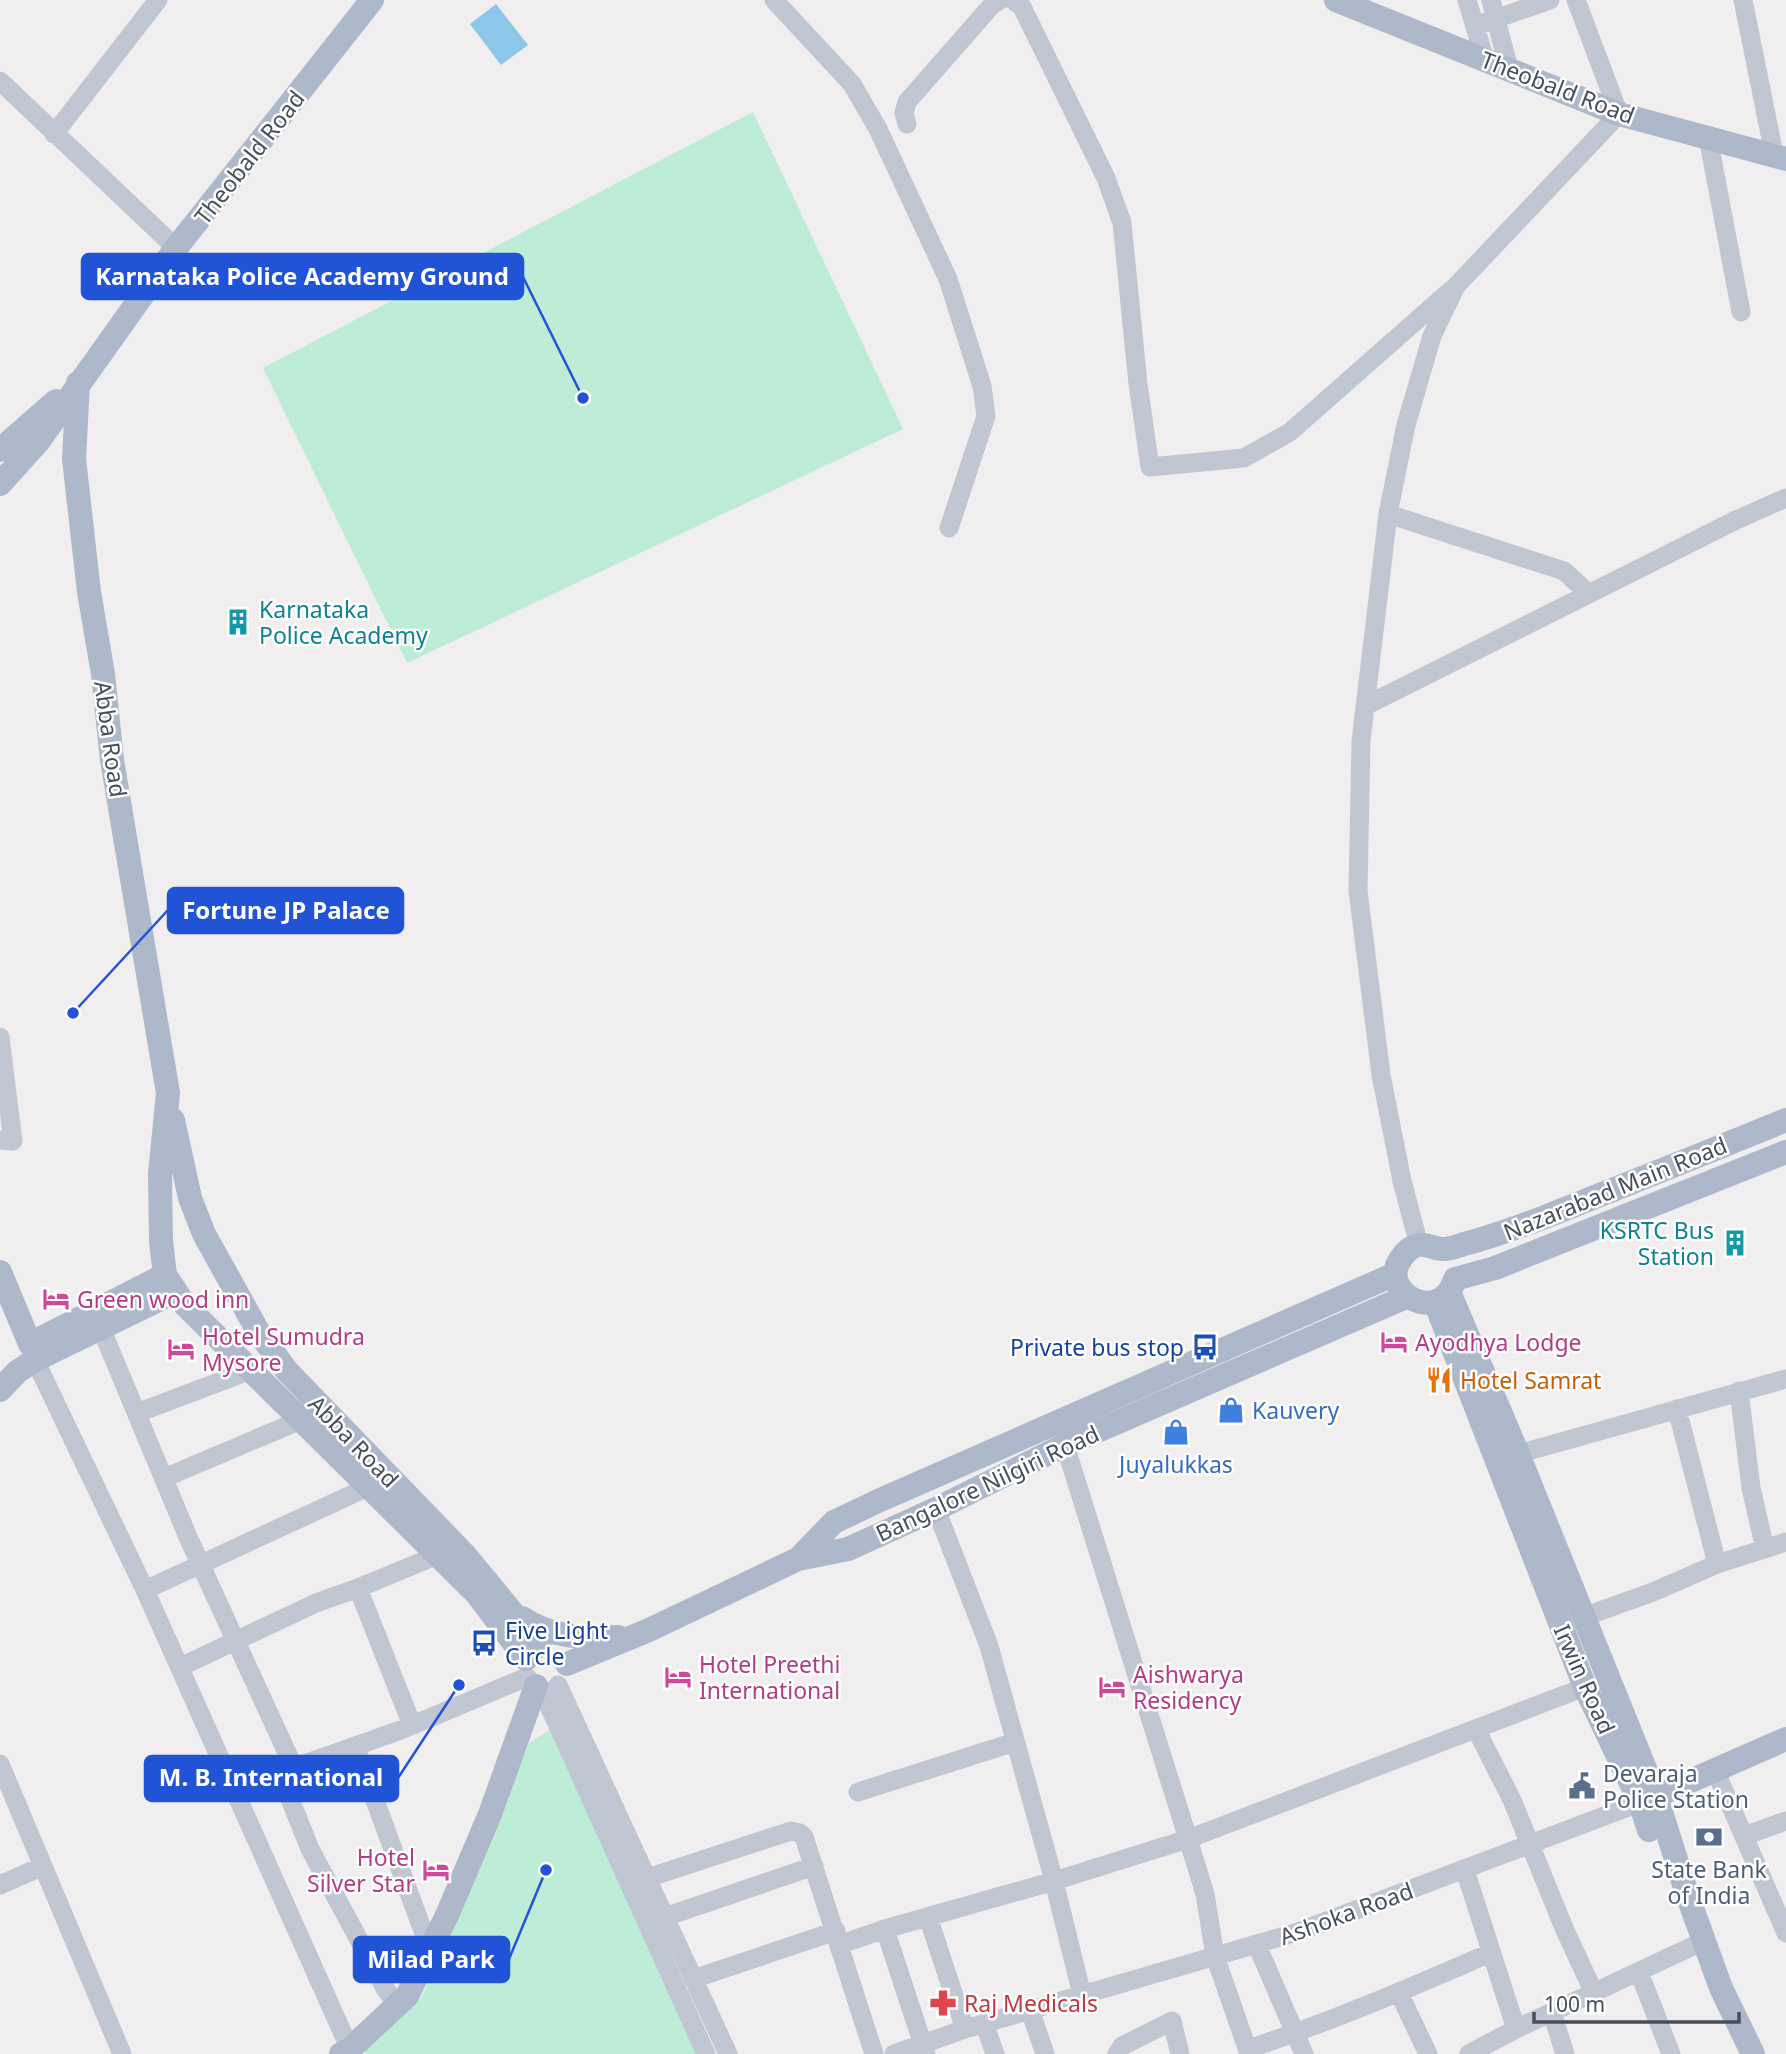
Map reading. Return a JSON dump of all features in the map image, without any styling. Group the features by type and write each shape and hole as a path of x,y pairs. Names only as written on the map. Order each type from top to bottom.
{"main road":[{"name":"Theobald Road","path":"0,484 38,442 176,248 372,0"},
{"name":"Theobald Road","path":"1336,0 1619,114 1780,156"},
{"name":"Theobald Road","path":"0,450 78,383"},
{"name":"Abba Road","path":"78,383 74,459 114,774 168,1093 186,1181 204,1234 273,1353 287,1371 464,1554 503,1601 542,1672"},
{"name":"Abba Road","path":"168,1093 160,1174 161,1241 170,1283"},
{"name":"Nazarabad Main Road","path":"1431,1247 1495,1236 1786,1120"},
{"path":"1431,1247 1407,1250 1398,1261 1395,1274 1398,1287 1406,1297 1420,1303 1495,1269 1786,1152"},
{"path":"0,1272 32,1352"},
{"path":"798,1559 834,1522 1395,1274"},
{"path":"0,1365 101,1328 170,1283"},
{"path":"170,1283 216,1336 484,1601 542,1672 490,1814 407,1996 348,2052"},
{"path":"0,1390 32,1352 170,1283"},
{"name":"Irwin Road","path":"1446,1291 1507,1457 1586,1687 1648,1799 1656,1852 1710,1993 1740,2054"},
{"name":"Bangalore Nilgiri Road","path":"542,1672 632,1637 798,1559 848,1549 1065,1445 1406,1297"},
{"path":"216,1336 273,1353"},
{"name":"Irwin Road","path":"1507,1457 1583,1618 1648,1799 1687,1894 1721,1988 1753,2054"},
{"path":"503,1601 524,1619 546,1631 573,1637 632,1637"},
{"name":"Ashoka Road","path":"1648,1799 1786,1739"}],"street":[{"path":"54,134 158,0"},
{"path":"774,0 852,84 878,130 948,279 982,386 986,416 949,528"},
{"path":"906,124 904,113 907,102 992,5 1000,0"},
{"path":"1013,0 1022,8 1100,165 1122,223 1138,384 1150,467 1244,458 1290,432 1456,286 1619,114 1576,0"},
{"path":"1467,0 1485,60"},
{"path":"1475,26 1493,9 1550,0"},
{"path":"1743,0 1780,156"},
{"path":"1493,9 1509,69"},
{"path":"0,81 176,248"},
{"path":"1708,137 1741,312"},
{"path":"1431,1247 1402,1181 1381,1075 1359,904 1361,741 1388,514 1406,425 1432,336 1456,286"},
{"path":"1365,706 1736,520 1786,499"},
{"path":"1388,514 1564,571 1588,593"},
{"path":"0,1037 13,1141 0,1140"},
{"path":"101,1328 236,1641 287,1771 310,1849 386,1990 398,2005"},
{"path":"32,1352 180,1667 348,2052"},
{"path":"137,1413 251,1370"},
{"path":"1507,1457 1786,1379"},
{"path":"1739,1391 1751,1488 1765,1549"},
{"path":"1677,1409 1717,1564"},
{"path":"164,1478 301,1420"},
{"path":"1065,1445 1205,1894 1216,1956 1248,2052 1399,1993 1490,1953"},
{"path":"145,1590 368,1487"},
{"path":"936,1509 989,1646 1054,1881 1082,1995"},
{"path":"1583,1618 1717,1564 1786,1542"},
{"path":"180,1667 316,1603 438,1555"},
{"path":"358,1588 412,1725"},
{"path":"236,1793 542,1672 638,1881 706,2054"},
{"path":"694,1979 838,1938 928,1917 1188,1839 1586,1687"},
{"path":"1476,1729 1512,1800 1563,1928 1594,1993"},
{"path":"858,1792 1015,1742"},
{"path":"355,1746 430,1950"},
{"path":"0,1764 5,1793 41,1867 122,2054"},
{"path":"1715,1770 1786,1933"},
{"name":"Ashoka Road","path":"894,2054 924,2049 974,2026 1257,1945 1465,1870 1648,1799"},
{"path":"1744,1836 1786,1821"},
{"path":"638,1881 791,1831 800,1833 804,1837 814,1866 874,2054"},
{"path":"665,1917 814,1866"},
{"path":"0,1885 41,1867"},
{"path":"1465,1870 1516,2029"},
{"path":"638,1881 665,1917 728,2054"},
{"path":"928,1917 974,2026 995,2054"},
{"path":"885,1929 924,2049"},
{"path":"1257,1945 1304,2054"},
{"path":"1469,2054 1516,2029 1693,1946"},
{"path":"1639,1972 1671,2054"},
{"path":"1399,1993 1428,2054"},
{"path":"1030,2010 1045,2054"},
{"path":"1552,2013 1565,2054"},
{"path":"1117,2054 1122,2046 1172,2021 1180,2054"}],"green space":[{"path":"753,112 903,429 407,663 263,368"},
{"path":"553,1728 701,2054 366,2054 364,2050 422,1997 529,1743"}],"water":[{"path":"496,4 528,45 501,65 470,24"}],"place":[{"name":"Karnataka Police Academy Ground","path":"583,398"},
{"name":"Karnataka Police Academy","path":"238,622"},
{"name":"Fortune JP Palace","path":"73,1013"},
{"name":"KSRTC Bus Station","path":"1735,1243"},
{"name":"Green wood inn","path":"56,1299"},
{"name":"Ayodhya Lodge","path":"1394,1342"},
{"name":"Private bus stop","path":"1205,1347"},
{"name":"Hotel Sumudra Mysore","path":"181,1349"},
{"name":"Hotel Samrat","path":"1439,1380"},
{"name":"Kauvery","path":"1231,1410"},
{"name":"Juyalukkas","path":"1176,1432"},
{"name":"Five Light Circle","path":"484,1643"},
{"name":"Hotel Preethi International","path":"678,1677"},
{"name":"M. B. International","path":"459,1685"},
{"name":"Aishwarya Residency","path":"1112,1687"},
{"name":"Devaraja Police Station","path":"1582,1786"},
{"name":"State Bank of India","path":"1709,1837"},
{"name":"Hotel Silver Star","path":"436,1870"},
{"name":"Milad Park","path":"546,1870"},
{"name":"Raj Medicals","path":"943,2003"}]}
